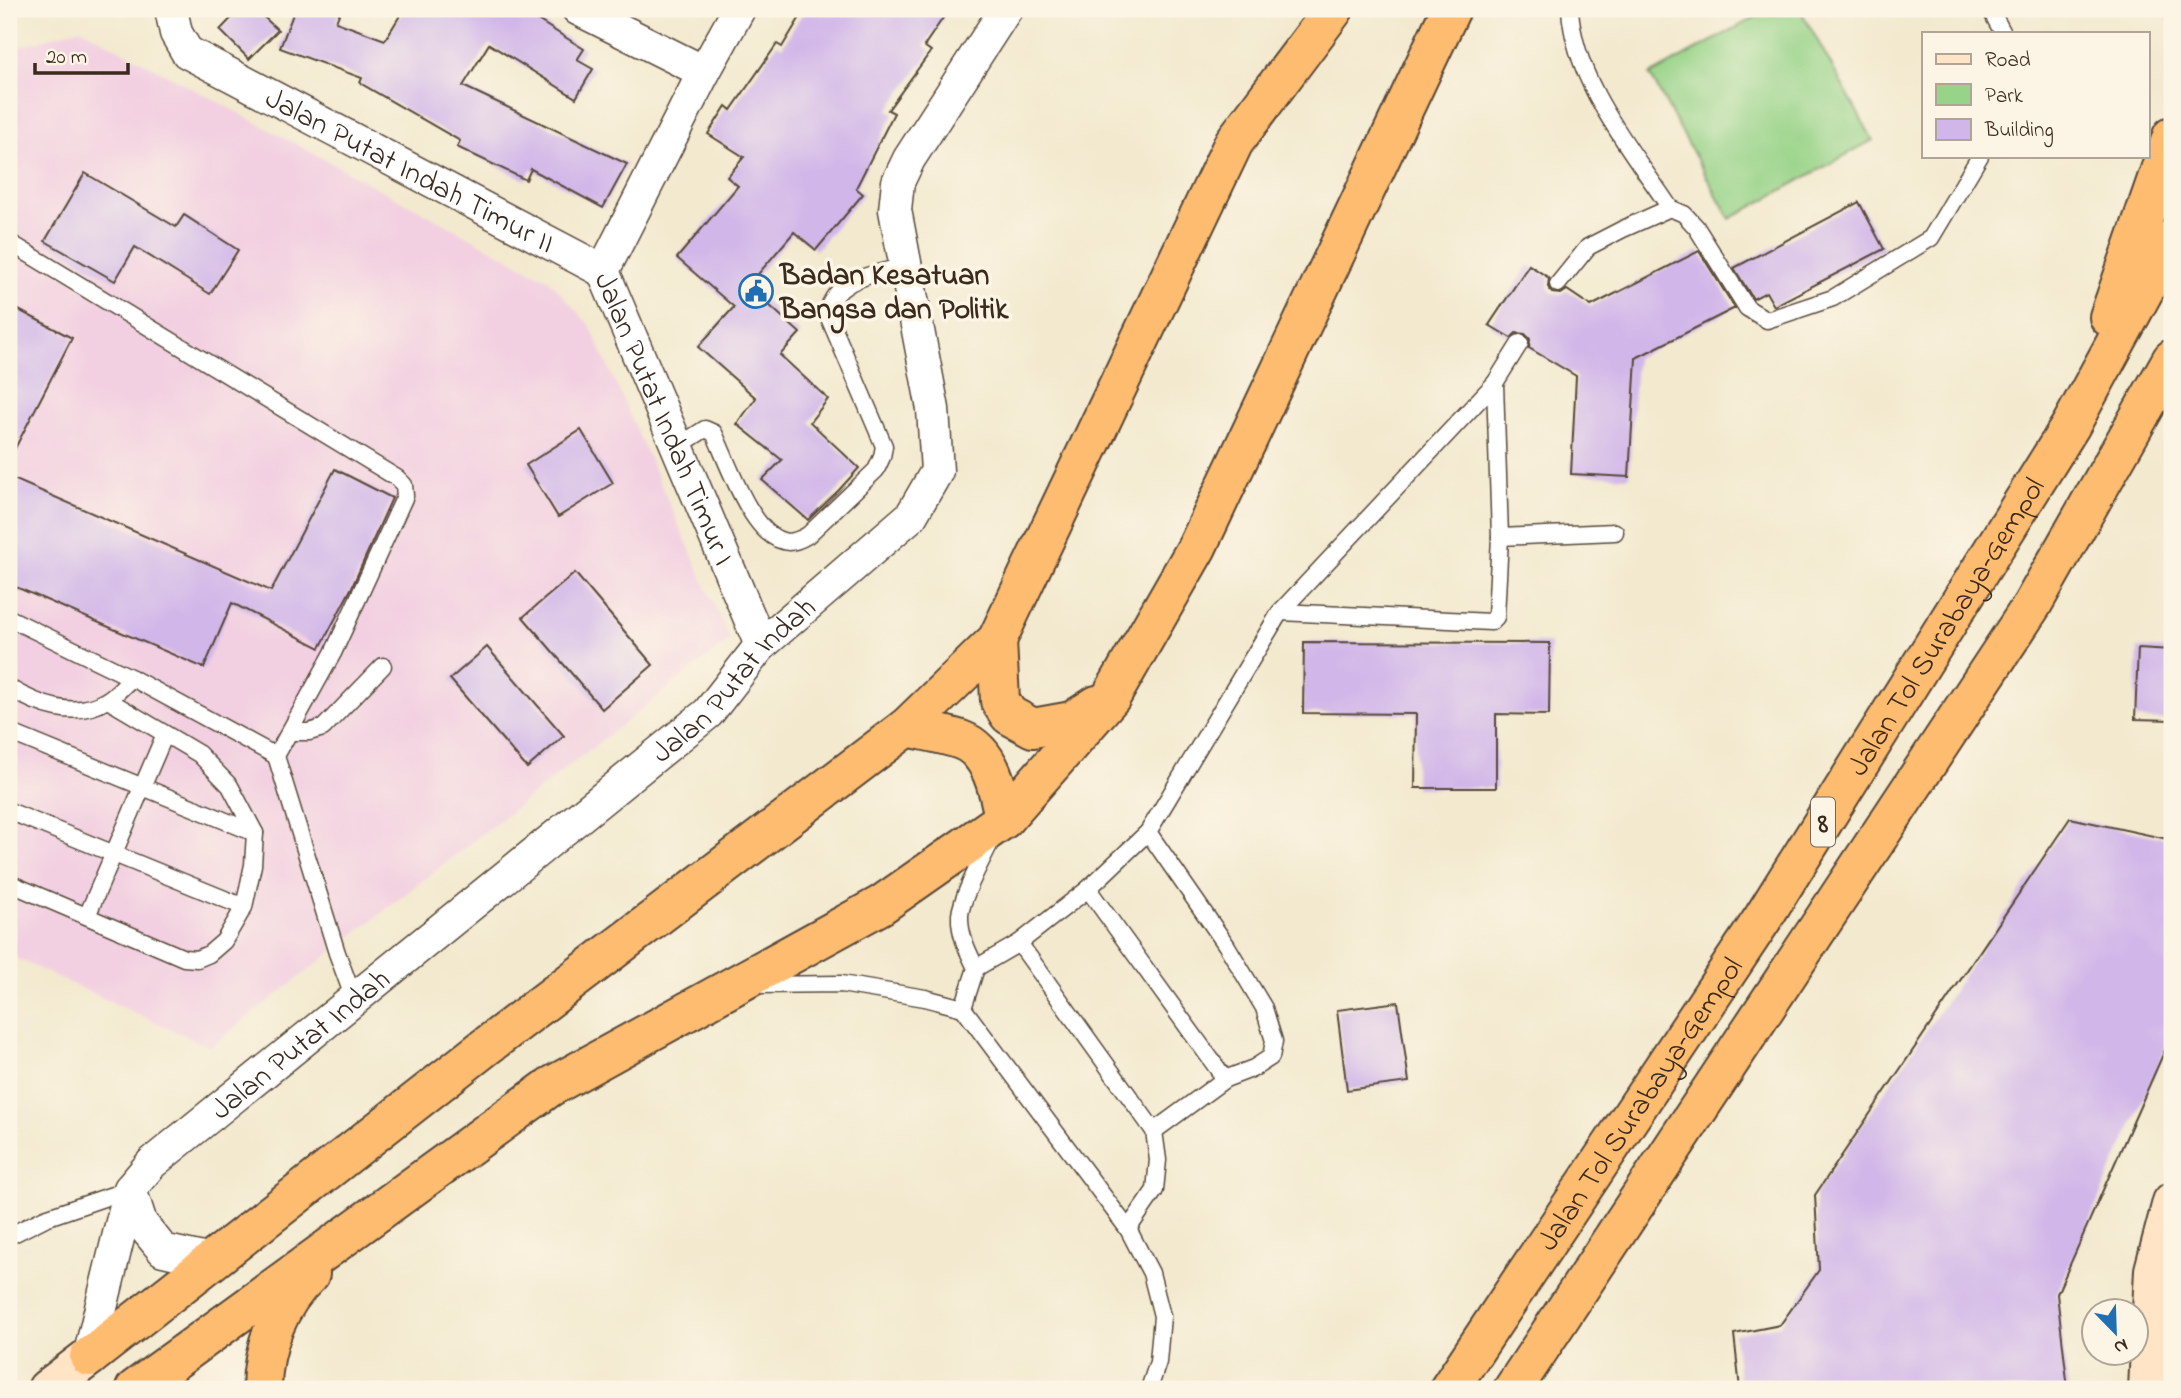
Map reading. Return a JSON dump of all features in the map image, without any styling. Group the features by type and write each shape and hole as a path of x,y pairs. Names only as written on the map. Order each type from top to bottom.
{"highway":[{"path":"89,1357 484,1048 907,727 997,640 1234,142 1334,9"},
{"path":"135,1389 550,1087 881,905 1003,819 1111,697 1197,547 1451,9"},
{"path":"2071,425 2172,136"},
{"name":"Jalan Tol Surabaya–Gempol","path":"1449,1389 1763,918 2071,425 2172,239"},
{"name":"Jalan Tol Surabaya–Gempol","path":"1513,1389 2032,605 2172,359"},
{"path":"997,640 1000,701 1009,715 1033,728 1072,722 1111,697"},
{"path":"907,727 963,740 984,758 999,790 1003,819"},
{"path":"262,1389 262,1366 271,1333 298,1285 367,1220"}],"street":[{"name":"Jalan Putat Indah Timur II","path":"172,9 176,33 187,52 603,271"},
{"path":"578,9 704,72"},
{"name":"Jalan Putat Indah Timur I","path":"739,9 603,271 761,645"},
{"name":"Jalan Putat Indah","path":"89,1357 130,1189 152,1163 708,713 761,645 911,516 937,471 933,409 895,210 898,182 909,159 1006,9"},
{"path":"130,1189 141,1223 163,1250 212,1261"},
{"path":"2148,1389 2154,1270 2172,1202"},
{"path":"47,1389 89,1357"}],"lane":[{"path":"1570,9 1571,30 1593,91 1670,208 1684,214 1696,227 1747,308 1767,320 1833,298 1931,238 1979,158"},
{"path":"1990,9 2002,32"},
{"path":"1558,284 1588,247 1670,208"},
{"path":"9,242 397,478 404,485 405,496 339,641 276,756"},
{"path":"677,447 705,429 710,429 748,507 765,531 782,541 796,541 808,535 876,470 884,446 827,313 831,300 838,290 855,280 905,266"},
{"path":"963,1008 976,968 1019,943 1088,890 1148,832 1280,612 1495,383 1520,343"},
{"path":"1280,612 1491,622 1496,618 1500,537 1495,383"},
{"path":"1500,537 1615,532"},
{"path":"9,618 132,678 276,756 337,953 354,999"},
{"path":"290,732 309,733 323,728 383,666"},
{"path":"9,688 30,701 58,710 88,708 108,700 132,678"},
{"path":"9,883 184,958 197,959 209,954 224,941 244,907 254,865 255,833 230,786 199,754 108,700"},
{"path":"9,732 255,833"},
{"path":"87,916 165,733"},
{"path":"9,811 244,907"},
{"path":"976,968 965,947 960,915 972,880 1003,819"},
{"path":"1148,832 1227,946 1264,1008 1274,1041 1271,1058 1225,1079 1154,1131"},
{"path":"1088,890 1225,1079"},
{"path":"1019,943 1154,1131 1158,1160 1155,1190 1128,1230"},
{"path":"735,985 841,984 925,998 963,1008 1128,1230 1151,1273 1162,1316 1158,1362 1149,1389"},
{"path":"9,1236 45,1218 130,1189"}],"shaded area":[{"path":"80,28 549,280 590,326 730,640 210,1047 9,955 9,50"}],"green space":[{"path":"1770,9 1800,9 1873,140 1730,219 1650,75"}],"building":[{"path":"240,9 255,9 278,30 249,59 220,30"},
{"path":"295,9 341,9 336,22 385,40 404,9 512,9 527,17 528,14 584,49 577,60 593,69 576,98 489,44 463,86 627,164 603,208 531,169 526,180 457,147 460,141 360,83 362,78 280,48"},
{"path":"805,9 949,9 924,46 931,51 888,110 894,113 856,188 863,194 816,250 794,232 748,286 800,333 780,355 828,399 810,422 859,468 808,520 762,480 782,460 737,424 756,398 698,347 734,307 677,258 738,186 727,177 744,157 708,134 726,106 731,110 777,44 782,47"},
{"path":"85,173 176,227 184,215 238,250 210,294 135,247 115,281 45,241"},
{"path":"1859,202 1884,249 1774,306 1766,292 1753,299 1734,268"},
{"path":"1699,251 1735,308 1636,358 1629,477 1571,474 1576,376 1529,348 1530,339 1525,334 1516,333 1511,338 1489,325 1529,265 1549,278 1548,287 1552,293 1561,294 1567,290 1591,306"},
{"path":"9,305 72,338 9,460"},
{"path":"581,430 613,483 558,517 526,465"},
{"path":"335,469 392,498 352,587 320,648 232,603 204,668 9,584 9,477 271,591"},
{"path":"575,573 653,665 602,709 523,617"},
{"path":"1304,642 1550,643 1549,715 1496,714 1496,788 1415,788 1416,714 1303,713"},
{"path":"487,647 564,736 527,768 450,679"},
{"path":"2138,648 2172,650 2172,720 2135,719"},
{"path":"2070,818 2172,840 2172,1034 2057,1294 2068,1389 1740,1389 1734,1334 1780,1325 1819,1270 1815,1195"},
{"path":"1398,1002 1409,1082 1347,1090 1337,1010"}],"place":[{"name":"Badan Kesatuan Bangsa dan Politik","path":"756,291"}]}
